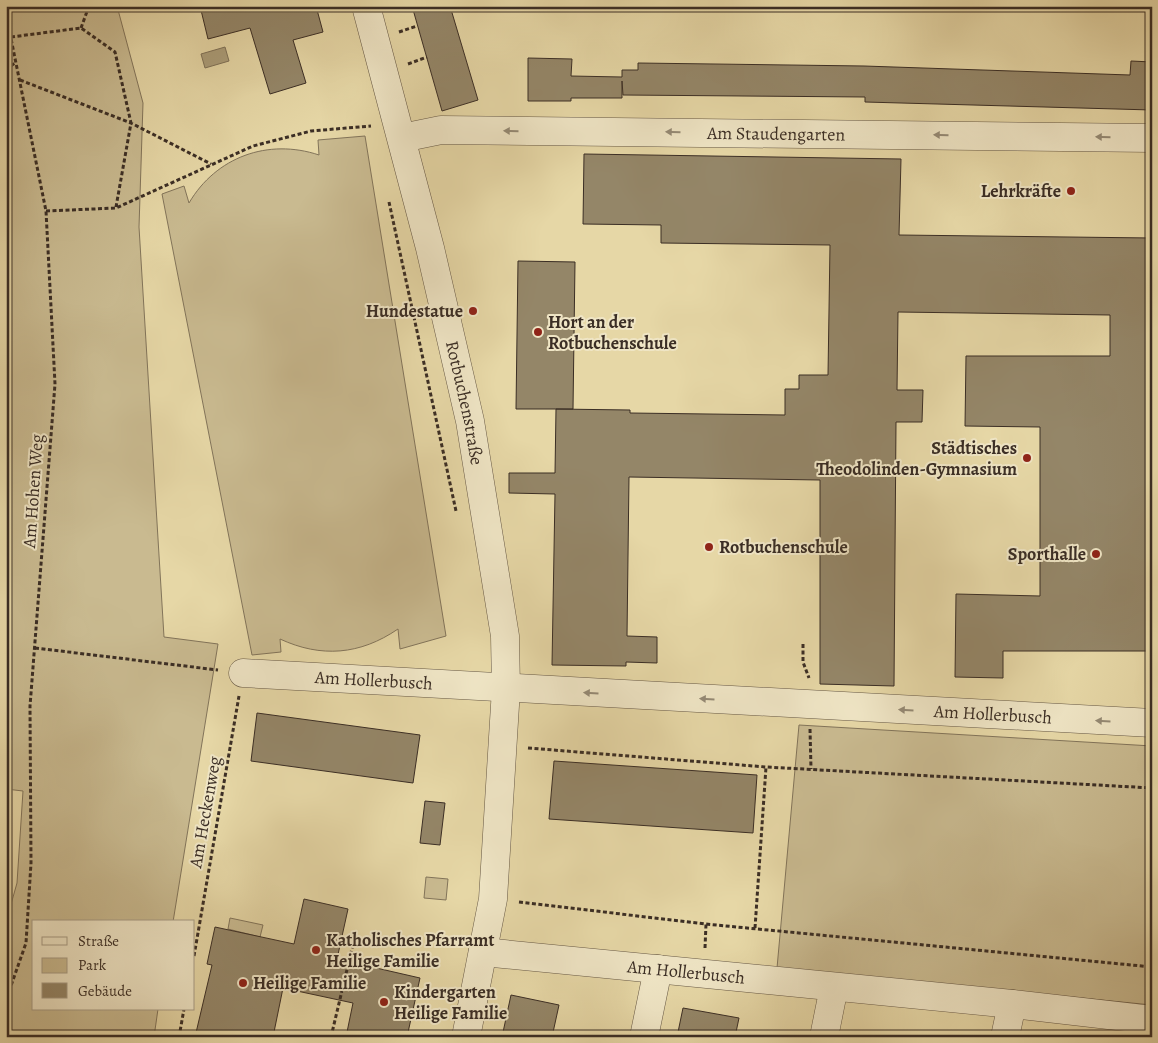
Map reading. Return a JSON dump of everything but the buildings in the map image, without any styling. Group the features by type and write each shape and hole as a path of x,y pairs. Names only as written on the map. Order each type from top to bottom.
{"street":[{"name":"Rotbuchenstraße","path":"366,6 402,138 470,421 495,564 505,636 506,689"},
{"name":"Am Staudengarten","path":"402,138 441,130 1152,138"},
{"name":"Am Hollerbusch","path":"243,673 506,689 1152,723"},
{"path":"466,1037 493,899 506,689"},
{"name":"Am Hollerbusch","path":"483,952 1012,1004 1152,1020"},
{"path":"644,1037 658,969"},
{"path":"824,1037 834,987"},
{"path":"1005,1037 1012,1004"}],"path":[{"path":"81,28 89,6"},
{"name":"Am Hohen Weg","path":"6,14 46,210 55,384 30,706 32,863 26,943 6,1000"},
{"path":"396,33 418,26"},
{"path":"11,36 81,28 115,52 131,123 116,208"},
{"path":"6,70 16,62"},
{"path":"20,80 131,123 211,164"},
{"path":"46,210 116,208 253,146 311,130 371,126"},
{"path":"387,193 458,521"},
{"path":"35,648 243,673"},
{"name":"Am Heckenweg","path":"195,950 243,673"},
{"path":"503,746 766,767 1152,788"},
{"path":"755,928 766,767"},
{"path":"493,899 755,928 1152,966"},
{"path":"331,1037 354,940"},
{"path":"179,1037 184,1010"}],"green space":[{"path":"6,6 117,6 143,103 139,227 164,637 218,644 173,920 32,920 32,1010 158,1010 154,1037 6,1037 6,922 17,883 23,791 6,789"},
{"path":"365,136 446,636 400,649 398,629 384,638 369,644 355,649 340,651 310,649 280,639 281,652 252,655 162,194 184,186 189,203 200,187 214,174 229,163 245,155 281,149 300,150 319,155 318,140"},
{"path":"799,725 1152,746 1152,1005 777,968"},
{"path":"426,877 448,879 446,900 424,898"},
{"path":"230,918 263,925 260,937 228,929"}],"shaded area":[{"path":"225,47 229,61 205,68 201,54"}],"place":[{"name":"Lehrkräfte","path":"1071,191"},
{"name":"Hundestatue","path":"473,311"},
{"name":"Hort an der Rotbuchenschule","path":"538,332"},
{"name":"Städtisches Theodolinden-Gymnasium","path":"1027,458"},
{"name":"Rotbuchenschule","path":"709,547"},
{"name":"Sporthalle","path":"1096,554"},
{"name":"Katholisches Pfarramt Heilige Familie","path":"316,950"},
{"name":"Heilige Familie","path":"243,983"},
{"name":"Kindergarten Heilige Familie","path":"384,1002"}]}
